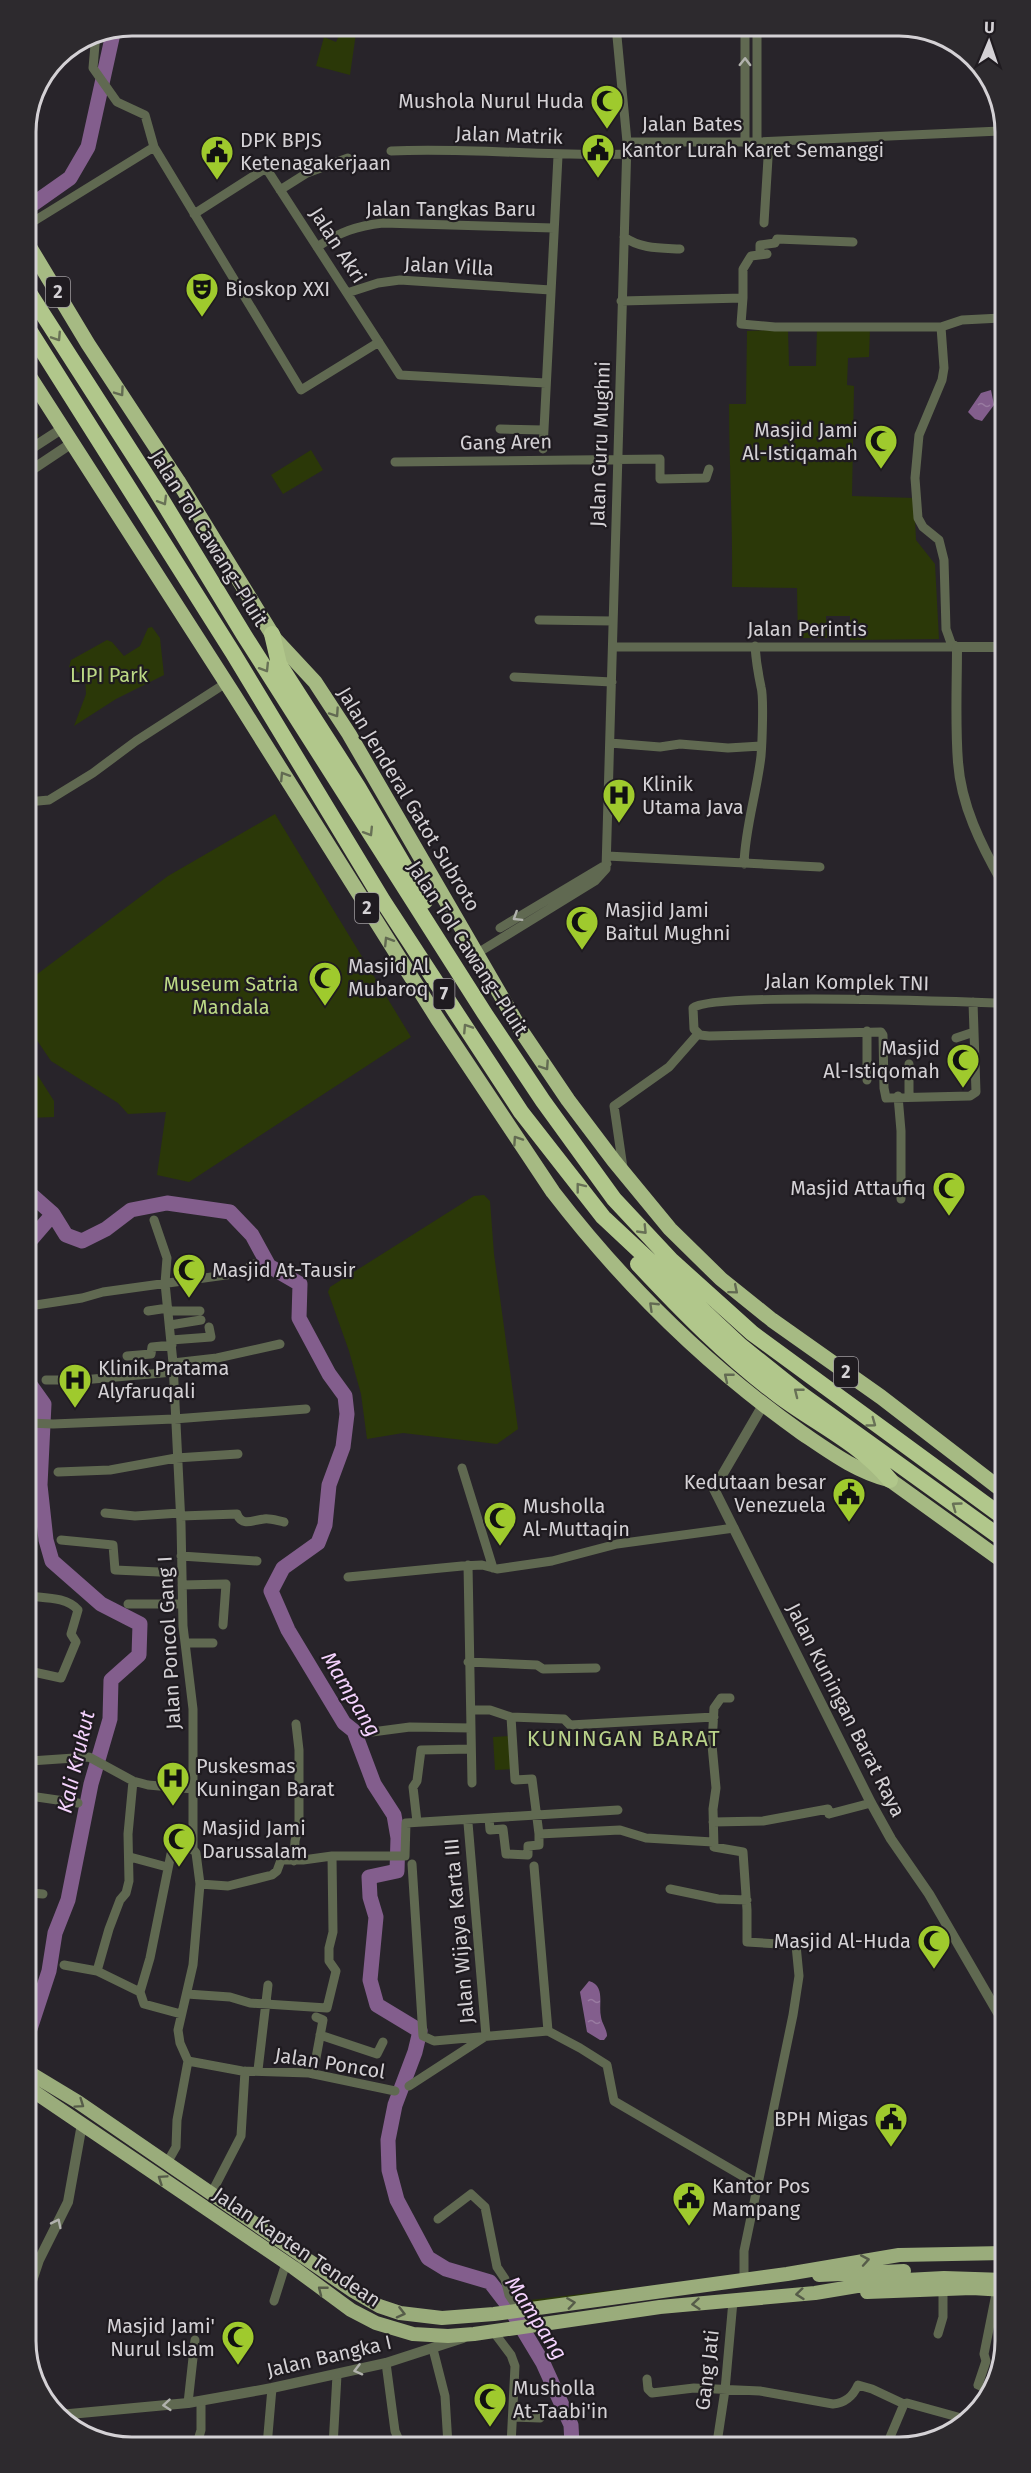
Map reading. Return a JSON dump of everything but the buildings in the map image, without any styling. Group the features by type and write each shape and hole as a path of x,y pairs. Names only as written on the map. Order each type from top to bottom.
{"highway":[{"name":"Jalan Jenderal Gatot Subroto","path":"36,258 88,344 178,481 272,634 315,682 349,734 522,1032 557,1084 623,1171 670,1229 736,1291 772,1320 881,1397 995,1485"},
{"name":"Jalan Tol Cawang–Pluit","path":"36,303 158,492 244,635 442,947 543,1101 614,1200 671,1260 752,1333 995,1510"},
{"name":"Jalan Tol Cawang–Pluit","path":"36,341 234,653 390,910 521,1112 603,1217 741,1346 801,1394 995,1534"},
{"name":"2","path":"36,386 437,1018 553,1192 632,1286 721,1371 763,1405 846,1463 873,1476 890,1480 995,1555"},
{"path":"272,634 279,664 358,787 410,874 437,922 442,947"},
{"path":"603,1217 629,1254 680,1309 777,1394 872,1461 890,1480"}],"main road":[{"name":"Jalan Kapten Tendean","path":"36,2077 69,2096 353,2291 379,2307 400,2313 442,2318 494,2314 787,2274 899,2255 995,2253"},
{"name":"Jalan Kapten Tendean","path":"36,2093 286,2263 340,2304 376,2323 413,2334 448,2336 474,2334 660,2307 826,2292 860,2293 995,2286"},
{"name":"Jalan Kapten Tendean","path":"787,2274 826,2276 995,2272"},
{"name":"Jalan Kapten Tendean","path":"826,2292 920,2274 995,2285"}],"street":[{"name":"Jalan Guru Mughni","path":"607,860 627,142 617,36"},
{"path":"745,36 745,143"},
{"path":"757,142 758,36"},
{"path":"95,43 93,68 117,102 144,115 154,147 300,390 379,342"},
{"path":"745,98 758,98"},
{"name":"Jalan Bates","path":"627,142 745,143 995,132"},
{"path":"764,223 769,142"},
{"path":"36,220 154,147"},
{"name":"Jalan Matrik","path":"391,151 468,150 558,156 626,154"},
{"path":"543,449 558,156"},
{"path":"280,190 307,173 348,158"},
{"name":"Jalan Akri","path":"194,214 266,168 400,375 546,383"},
{"name":"Jalan Tangkas Baru","path":"317,247 338,233 355,227 383,223 554,228"},
{"path":"624,237 633,244 680,249"},
{"path":"853,242 777,238 775,243 760,244 764,254 751,256 744,264 741,324 775,327 941,327 962,320 995,318"},
{"name":"Jalan Villa","path":"347,293 378,283 400,280 551,290"},
{"path":"621,301 742,297"},
{"path":"941,327 944,368 942,380 919,435 915,478 918,518 923,527 939,540 944,560 946,629 949,639 957,647 959,773 980,844 995,870"},
{"path":"36,446 63,428"},
{"path":"500,429 544,430"},
{"path":"36,467 72,443"},
{"name":"Gang Aren","path":"395,462 660,459 660,479 706,478 709,469"},
{"path":"539,620 614,621"},
{"path":"744,864 761,746 762,688 756,672 755,646"},
{"name":"Jalan Perintis","path":"613,647 995,647"},
{"path":"514,677 612,682"},
{"path":"36,801 49,800 93,773 136,741 226,683"},
{"path":"610,743 660,747 680,744 728,748 761,746"},
{"path":"476,954 595,881 602,875 607,860"},
{"path":"500,928 607,860 820,867"},
{"path":"534,907 539,916"},
{"name":"Jalan Komplek TNI","path":"698,1034 694,1029 693,1008 704,1003 758,999 995,1003"},
{"path":"623,1171 614,1113 615,1106 669,1068 698,1034 881,1032 886,1098 970,1096 976,1092 970,1077 974,1032 973,1002"},
{"path":"867,1031 867,1080"},
{"path":"956,1038 974,1032"},
{"path":"909,1064 909,1096"},
{"path":"898,1096 902,1140 901,1199"},
{"name":"Jalan Poncol Gang I","path":"154,1220 167,1258 165,1283 172,1343 174,1419 181,1514 182,1604 193,1709 193,1849 196,1853 200,1884 193,1965 178,2037 188,2061"},
{"path":"164,1245 175,1242"},
{"path":"36,1305 232,1274 243,1271 254,1264"},
{"path":"148,1311 168,1310 200,1316 170,1325"},
{"path":"127,1356 151,1354 152,1347 211,1337 209,1327"},
{"path":"46,1380 82,1380 173,1368 280,1344"},
{"name":"Jalan Kuningan Barat Raya","path":"763,1405 715,1486 871,1803 891,1839 929,1894 995,2007"},
{"path":"36,1423 174,1419 306,1409"},
{"path":"58,1472 110,1470 177,1458 238,1454"},
{"path":"462,1468 493,1568"},
{"path":"105,1513 135,1516 237,1514 245,1523 266,1518 284,1522"},
{"path":"348,1577 468,1565 497,1569 552,1561 617,1544 734,1528"},
{"path":"61,1540 113,1545 116,1570 181,1573"},
{"path":"181,1556 257,1561"},
{"path":"468,1565 472,1784"},
{"path":"182,1585 226,1584 224,1625"},
{"path":"36,1597 62,1600 78,1610 70,1635 76,1642 62,1678 36,1672"},
{"path":"128,1604 182,1604"},
{"path":"185,1643 213,1643"},
{"path":"468,1662 537,1665 543,1669 596,1668"},
{"path":"730,1698 718,1701 714,1708 712,1745 716,1788 713,1842 716,1848 742,1850 747,1900 747,1942 796,1945 799,1976 744,2251 744,2279"},
{"path":"471,1710 490,1710 511,1717 564,1719 570,1725 714,1717"},
{"path":"489,1818 490,1830 503,1829 506,1854 528,1855 528,1846 539,1845 532,1779 515,1780 511,1717"},
{"path":"294,1861 299,1824 299,1750 296,1724"},
{"path":"372,1732 420,1726 471,1728"},
{"path":"417,1822 413,1787 417,1781 421,1750 471,1749"},
{"path":"36,1761 89,1757 133,1781 148,1785 193,1789"},
{"path":"97,1971 109,1929 120,1900 126,1893 133,1781"},
{"path":"36,1797 78,1803"},
{"path":"713,1822 763,1821 828,1809 829,1814 871,1803"},
{"path":"618,1810 489,1818 471,1817 404,1824 403,1858 423,2036 434,2041 548,2031 607,2065 614,2101 758,2185"},
{"name":"Jalan Wijaya Karta III","path":"471,1817 486,2036"},
{"path":"539,1834 620,1830 646,1838 713,1842"},
{"path":"181,2014 144,2004 140,1992 152,1947 167,1867 173,1852 193,1849"},
{"path":"187,1994 230,1997 250,2003 327,2008 336,1971 329,1961 333,1932 332,1856"},
{"path":"200,1884 228,1886 272,1875 277,1871 281,1860 294,1861 332,1856 403,1858"},
{"path":"130,1857 167,1867"},
{"path":"534,1866 548,2031"},
{"path":"670,1889 718,1899 747,1900"},
{"path":"36,1893 43,1894"},
{"path":"64,1965 97,1971 140,1992"},
{"name":"Jalan Poncol","path":"258,2070 268,1985"},
{"path":"312,2074 323,2019 316,2018"},
{"path":"320,2035 377,2055 383,2042"},
{"path":"409,2086 486,2036"},
{"path":"166,2163 176,2147 177,2120 188,2061"},
{"name":"Jalan Poncol","path":"188,2061 245,2071 312,2074 395,2091"},
{"path":"211,2194 241,2136 245,2071"},
{"path":"36,2269 68,2202 82,2124"},
{"path":"438,2219 471,2194 481,2201 485,2206 496,2267 505,2279 516,2311"},
{"path":"274,2301 286,2263"},
{"path":"938,2334 942,2318 943,2289"},
{"name":"Gang Jati","path":"718,2437 725,2390 733,2301"},
{"path":"983,2387 978,2385 986,2361 984,2354 995,2315"},
{"path":"496,2331 515,2366 512,2437"},
{"name":"Jalan Bangka I","path":"71,2414 188,2403 272,2388 386,2363 474,2334"},
{"path":"188,2403 195,2340"},
{"path":"433,2349 445,2396 448,2437"},
{"path":"386,2363 398,2437"},
{"path":"334,2437 337,2375"},
{"path":"647,2379 648,2390 651,2393 694,2388 760,2391 833,2404 841,2404 854,2393 858,2385 903,2404 908,2403 957,2417"},
{"path":"268,2437 272,2388"},
{"path":"199,2437 201,2401"},
{"path":"890,2437 903,2404"},
{"path":"513,2417 540,2418"}],"green space":[{"path":"339,36 356,36 350,75 316,66 324,37 336,42"},
{"path":"817,328 870,328 869,357 848,358 847,385 854,386 852,496 914,498 916,540 935,564 939,639 850,640 850,616 826,616 827,638 798,638 797,588 732,587 729,404 746,404 747,331 788,329 789,366 816,366"},
{"path":"311,450 323,470 283,494 271,475"},
{"name":"LIPI Park","path":"152,627 160,638 164,675 116,699 74,726 86,694 85,676 69,667 71,660 107,640 112,642 124,656 140,646 148,628"},
{"name":"Museum Satria Mandala","path":"275,814 411,1037 189,1182 157,1175 166,1112 128,1114 118,1103 51,1061 36,1039 36,975 168,876"},
{"path":"36,1073 54,1101 54,1117 36,1118"},
{"path":"484,1195 490,1201 494,1254 518,1429 497,1444 403,1433 367,1439 361,1394 349,1351 328,1292 330,1287 474,1196"},
{"path":"512,1736 513,1769 495,1770 493,1737"},
{"path":"624,2289 626,2295 519,2310 513,2302"}],"water":[{"path":"991,390 994,405 982,421 975,419 968,412 981,393"},
{"path":"589,1981 598,1987 600,2012 607,2033 604,2040 587,2032 580,1992"}],"waterway":[{"name":"Kali Krukut","path":"36,202 70,178 88,147 112,38"},
{"name":"Kali Krukut","path":"36,1199 53,1214 36,1234"},
{"name":"Mampang","path":"53,1214 66,1235 82,1241 106,1229 131,1210 167,1203 230,1212 252,1235 269,1266 300,1284 299,1318 329,1374 345,1396 347,1414 343,1447 329,1485 325,1525 318,1543 283,1568 271,1591 288,1630 344,1723 354,1731 374,1784 394,1815 398,1838 397,1871 369,1877 370,1897 376,1917 370,1980 377,2005 420,2031 415,2052 395,2105 388,2140 389,2170 397,2200 428,2258 446,2269 490,2282 510,2308 543,2363 571,2425 572,2437"},
{"name":"Kali Krukut","path":"36,1393 44,1404 40,1485 46,1540 52,1561 101,1604 140,1624 139,1655 111,1680 110,1719 91,1784 68,1900 55,1933 49,1971 36,2011"}],"place":[{"name":"Mushola Nurul Huda","path":"607,130"},
{"name":"Kantor Lurah Karet Semanggi","path":"598,179"},
{"name":"DPK BPJS Ketenagakerjaan","path":"217,181"},
{"name":"Bioskop XXI","path":"202,318"},
{"name":"Masjid Jami Al-Istiqamah","path":"881,470"},
{"name":"Klinik Utama Java","path":"619,824"},
{"name":"Masjid Jami Baitul Mughni","path":"582,951"},
{"name":"Masjid Al Mubaroq","path":"325,1007"},
{"name":"Masjid Al-Istiqomah","path":"963,1089"},
{"name":"Masjid Attaufiq","path":"949,1217"},
{"name":"Masjid At-Tausir","path":"189,1299"},
{"name":"Klinik Pratama Alyfaruqali","path":"75,1409"},
{"name":"Kedutaan besar Venezuela","path":"849,1523"},
{"name":"Musholla Al-Muttaqin","path":"500,1547"},
{"name":"Puskesmas Kuningan Barat","path":"173,1807"},
{"name":"Masjid Jami Darussalam","path":"179,1868"},
{"name":"Masjid Al-Huda","path":"934,1970"},
{"name":"BPH Migas","path":"891,2148"},
{"name":"Kantor Pos Mampang","path":"689,2227"},
{"name":"Masjid Jami' Nurul Islam","path":"238,2366"},
{"name":"Musholla At-Taabi'in","path":"490,2428"}],"district":[{"name":"KUNINGAN BARAT","path":"624,1738"}]}
